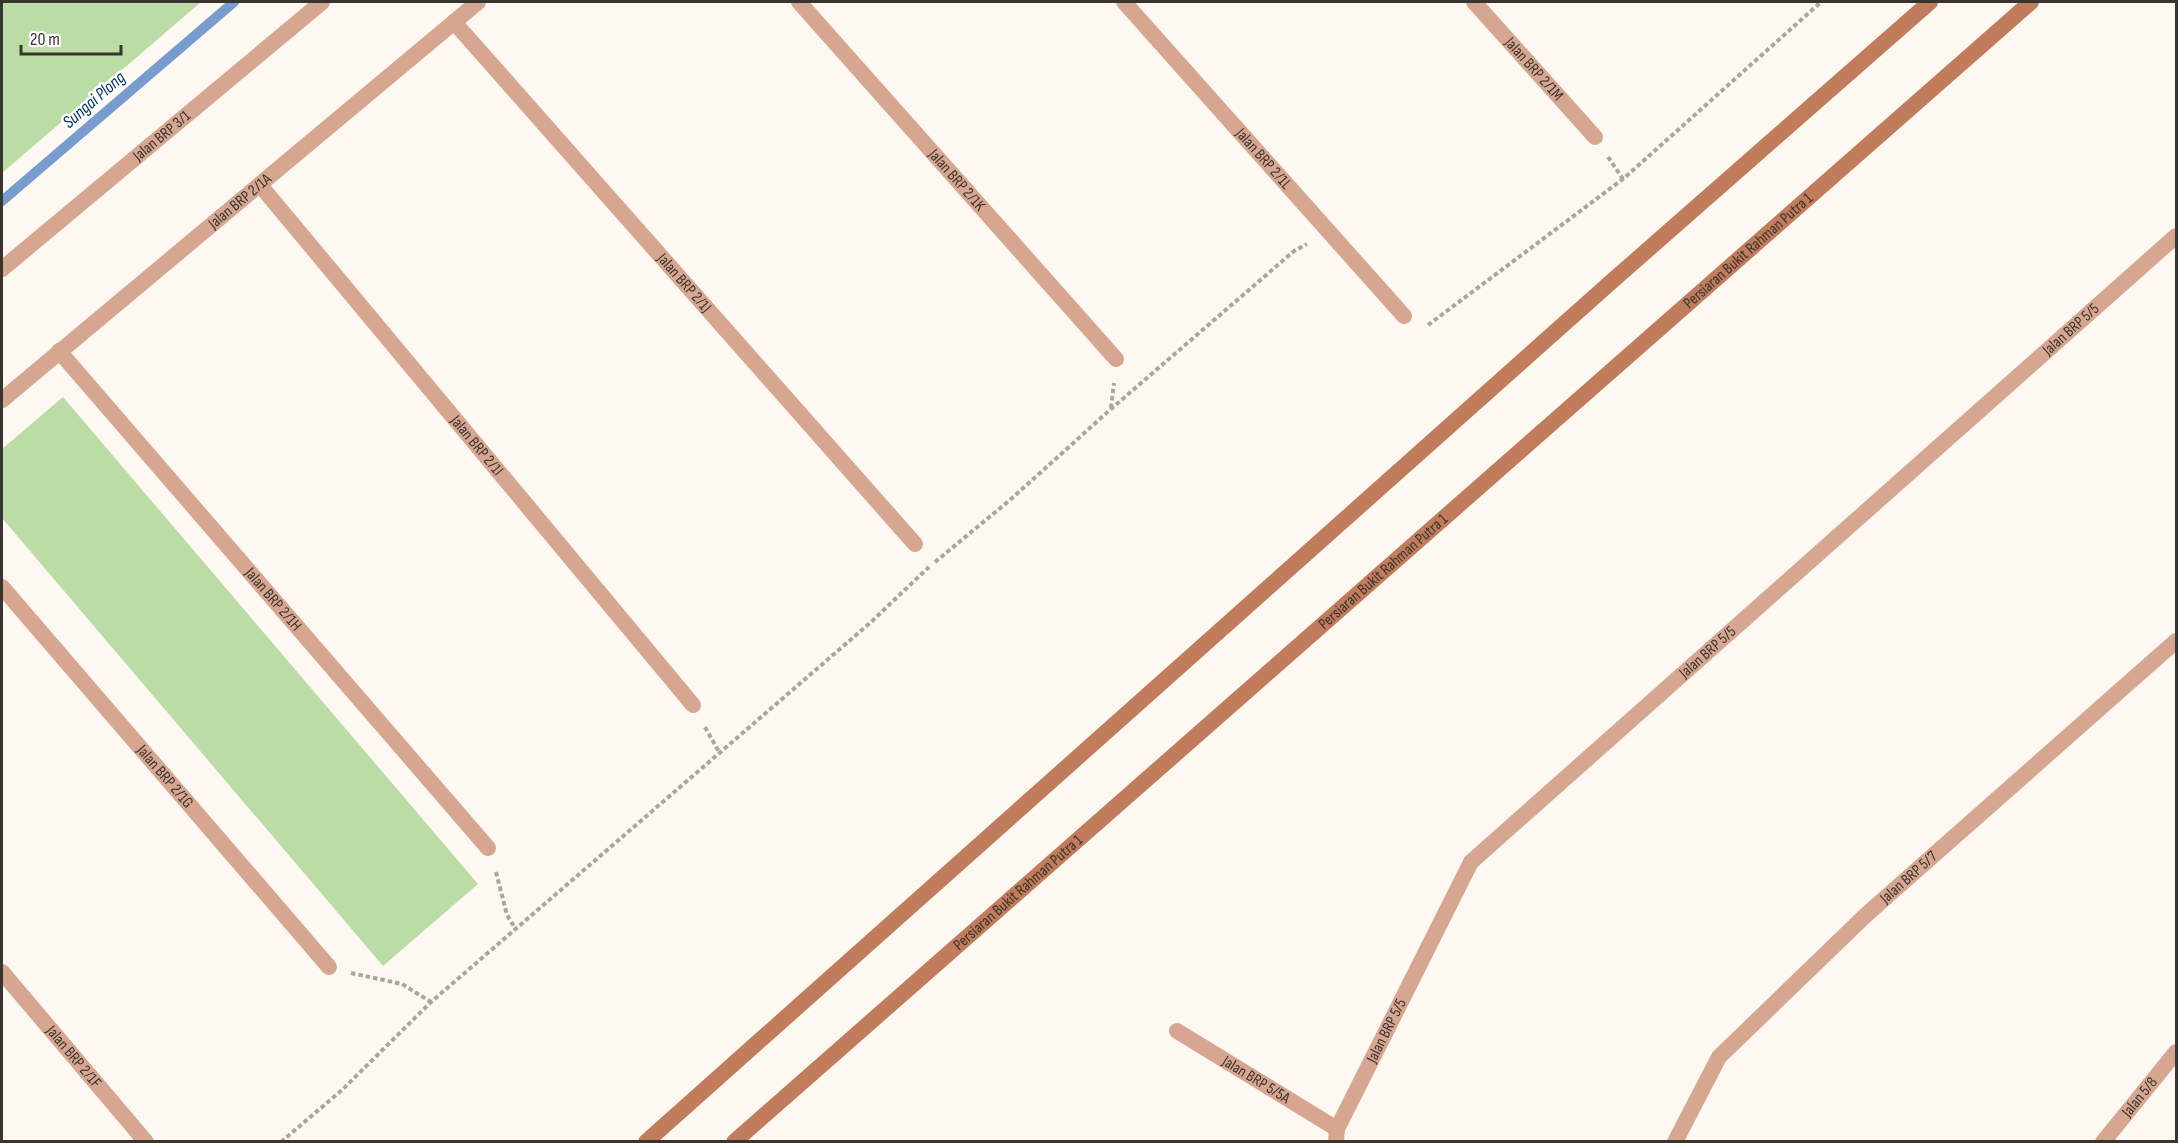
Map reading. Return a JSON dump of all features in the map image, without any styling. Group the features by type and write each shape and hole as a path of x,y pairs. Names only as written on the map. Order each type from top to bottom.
{"main road":[{"path":"646,1142 1593,298 1930,2"},
{"name":"Persiaran Bukit Rahman Putra 1","path":"734,1142 2031,2"}],"street":[{"name":"Jalan BRP 3/1","path":"2,269 322,2"},
{"name":"Jalan BRP 2/1A","path":"2,400 478,2"},
{"name":"Jalan BRP 2/1K","path":"799,2 1116,359"},
{"name":"Jalan BRP 2/1L","path":"1124,2 1404,316"},
{"name":"Jalan BRP 2/1M","path":"1474,2 1595,137"},
{"name":"Jalan BRP 2/1J","path":"454,22 915,544"},
{"name":"Jalan BRP 2/1I","path":"260,185 693,705"},
{"name":"Jalan BRP 5/5","path":"1336,1136 1471,862 2176,236"},
{"name":"Jalan BRP 2/1H","path":"59,351 488,848"},
{"name":"Jalan BRP 2/1G","path":"2,587 329,967"},
{"name":"Jalan BRP 5/7","path":"1675,1142 1719,1057 1867,914 2176,641"},
{"name":"Jalan BRP 2/1F","path":"2,972 146,1142"},
{"name":"Jalan BRP 5/5A","path":"1177,1031 1336,1136"},
{"name":"Jalan 5/8","path":"2103,1142 2176,1052"}],"path":[{"path":"1426,326 1623,179 1821,2"},
{"path":"281,1142 342,1090 431,1002 870,623 917,577 1010,500 1111,409 1294,251 1308,244"},
{"path":"488,848 502,887 507,915 516,930"},
{"path":"329,967 368,978 402,984 431,1002"}],"green space":[{"path":"2,2 201,2 2,173"},
{"path":"63,397 478,884 383,966 2,518 2,449"}],"waterway":[{"name":"Sungai Plong","path":"2,201 234,2"}]}
